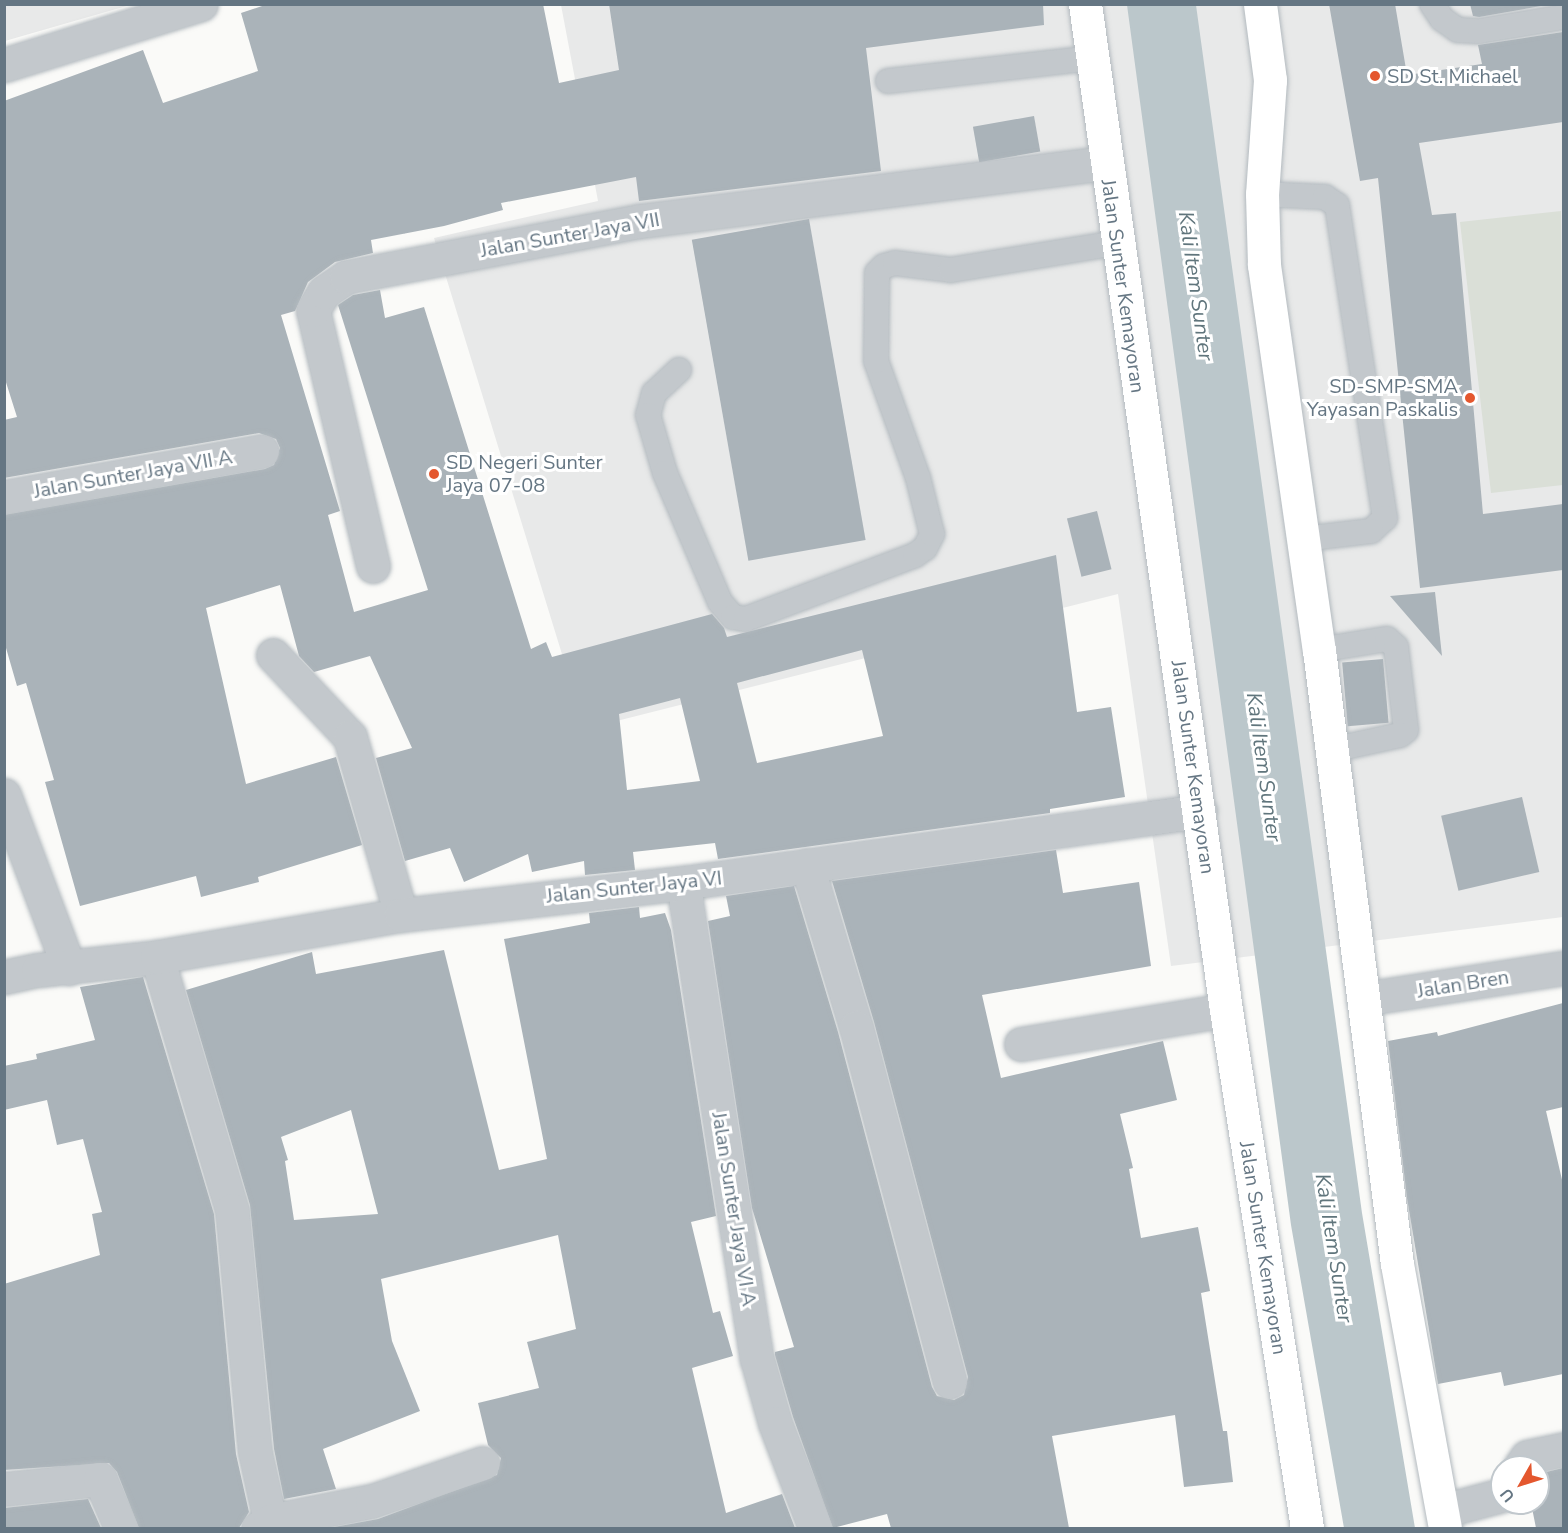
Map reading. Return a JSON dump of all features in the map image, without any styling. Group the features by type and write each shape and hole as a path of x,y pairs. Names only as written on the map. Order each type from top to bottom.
{"main road":[{"name":"Jalan Sunter Kemayoran","path":"1085,4 1116,243 1200,812 1226,1010 1307,1528"},
{"path":"1260,4 1270,80 1262,194 1264,265 1319,650 1397,1264 1443,1520"}],"street":[{"path":"4,65 201,4"},
{"name":"Jalan Sunter Jaya VII","path":"373,566 313,310 324,292 346,277 640,221 1105,163"},
{"name":"Jalan Sunter Jaya VII A","path":"4,497 262,451"},
{"path":"273,655 350,737 401,915"},
{"path":"4,795 69,968"},
{"name":"Jalan Sunter Jaya VI","path":"4,977 157,957 401,915 682,882 1200,812"},
{"path":"807,865 856,1027 950,1382"},
{"name":"Jalan Sunter Jaya VI A","path":"682,882 757,1359 775,1423 815,1528"},
{"path":"157,957 232,1209 264,1525 372,1501 483,1463"},
{"name":"Jalan Bren","path":"1363,999 1563,968"},
{"path":"1021,1044 1226,1010"},
{"path":"1536,1455 1563,1449"},
{"path":"4,1488 100,1479 121,1528"},
{"path":"1443,1520 1490,1500"}],"lane":[{"path":"1432,4 1442,19 1458,30 1480,32 1563,17"},
{"path":"888,81 1093,58"},
{"path":"1262,194 1325,197 1337,205 1385,518 1371,531 1303,539"},
{"path":"679,369 654,393 648,415 665,473 720,602 733,616 746,619 915,555 926,548 932,534 918,478 876,361 877,273 884,266 895,263 951,270 1116,243"},
{"path":"1319,650 1387,639 1396,646 1406,730 1400,735 1332,750"}],"shaded area":[{"path":"5,4 130,4 130,5 5,41"},
{"path":"561,5 1563,5 1563,917 1171,966 1118,594 585,729 434,238 598,201"},
{"path":"1561,211 1563,485 1491,493 1460,222"}],"water":[{"name":"Kali Item Sunter","path":"1127,5 1196,5 1362,1213 1415,1528 1344,1528 1291,1225"}],"building":[{"path":"268,4 543,4 559,83 619,70 609,4 1043,4 1044,25 866,48 881,171 639,201 636,177 501,203 503,210 444,226 371,240 373,253 335,262 308,282 295,311 281,315 340,511 328,515 354,612 428,590 338,305 353,295 380,290 385,318 424,307 531,649 546,642 552,657 712,614 724,628 727,637 1056,555 1077,712 1111,707 1125,797 1050,809 1050,813 718,859 715,843 633,852 635,870 585,875 584,861 532,872 528,854 464,882 450,848 405,861 376,758 412,748 370,656 314,672 299,656 280,585 206,608 246,784 336,757 362,845 258,877 259,882 201,897 196,876 80,906 45,782 54,780 26,683 17,686 4,641 4,515 265,469 274,465 280,448 276,439 259,433 4,478 4,420 17,417 4,376 4,101 143,50 163,103 258,71 241,13","holes":["862,650 883,736 757,763 737,683","680,698 700,781 627,790 619,714"]},
{"path":"1329,4 1395,4 1407,75 1482,64 1478,45 1563,32 1563,122 1419,143 1432,215 1456,213 1483,514 1563,504 1563,570 1420,588 1378,178 1360,181"},
{"path":"1470,4 1552,4 1479,17 1473,16"},
{"path":"1034,116 1040,151 979,162 973,127"},
{"path":"809,219 866,540 748,561 692,240"},
{"path":"1097,511 1112,569 1081,577 1067,518"},
{"path":"1435,592 1442,656 1390,596"},
{"path":"1383,659 1389,723 1348,726 1342,663"},
{"path":"1522,797 1539,872 1458,891 1441,816"},
{"path":"1056,850 1063,893 1139,882 1151,966 982,995 1001,1078 1163,1041 1177,1100 1120,1114 1133,1168 1129,1169 1141,1238 1198,1227 1210,1291 1201,1293 1223,1431 1227,1431 1233,1482 1184,1487 1175,1415 1052,1436 1069,1528 891,1528 887,1514 833,1528 793,1417 775,1355 775,1352 794,1347 752,1208 708,921 730,916 726,896 794,886 838,1032 932,1387 937,1396 954,1400 964,1395 968,1377 874,1022 832,881"},
{"path":"639,907 640,918 665,913 671,930 716,1216 691,1222 713,1313 720,1311 733,1356 692,1368 726,1513 782,1494 795,1528 329,1528 378,1519 497,1475 501,1458 488,1445 478,1403 539,1388 527,1342 576,1329 558,1235 381,1279 392,1341 420,1411 323,1449 336,1489 284,1499 274,1449 250,1205 186,990 312,952 316,974 444,950 499,1170 547,1159 504,939 590,923 589,913","holes":["351,1110 378,1214 294,1220 285,1161 288,1160 281,1137"]},
{"path":"143,977 214,1214 236,1454 249,1512 239,1528 139,1528 117,1472 109,1463 4,1470 4,1284 100,1255 92,1214 102,1212 83,1139 57,1145 47,1100 4,1110 4,1066 37,1059 36,1054 95,1040 80,987"},
{"path":"1563,1003 1563,1107 1546,1111 1563,1184 1563,1374 1504,1386 1501,1372 1438,1384 1407,1198 1388,1041 1437,1032 1438,1036"},
{"path":"1563,1468 1563,1528 1536,1528 1533,1515 1550,1515 1550,1471"},
{"path":"88,1499 101,1528 4,1528 4,1508"}],"place":[{"name":"SD St. Michael","path":"1375,76"},
{"name":"SD-SMP-SMA Yayasan Paskalis","path":"1470,398"},
{"name":"SD Negeri Sunter Jaya 07-08","path":"434,474"}]}
